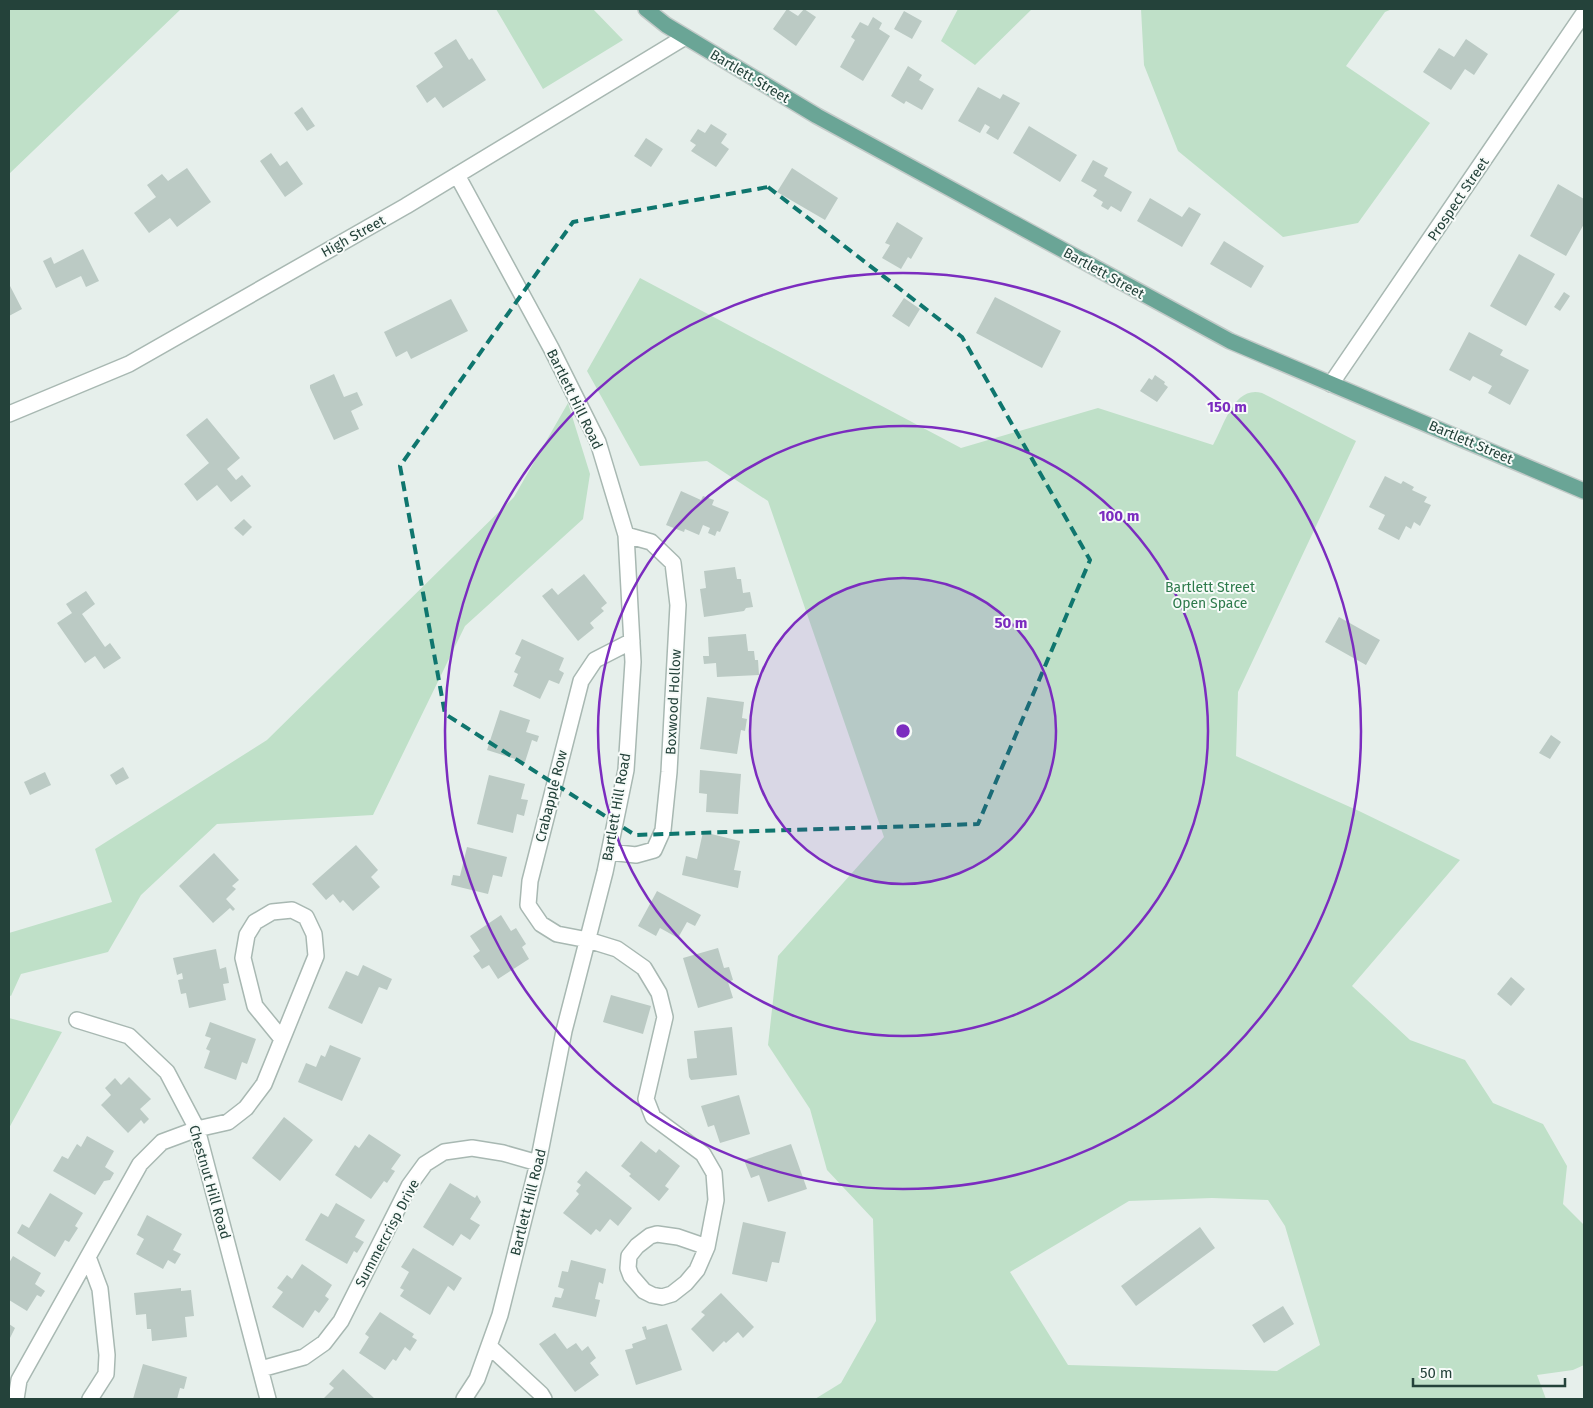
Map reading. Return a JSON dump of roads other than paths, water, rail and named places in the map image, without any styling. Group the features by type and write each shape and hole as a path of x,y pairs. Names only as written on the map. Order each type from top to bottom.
{"main road":[{"name":"Bartlett Street","path":"646,9 685,37 817,116 1221,337 1584,490"}],"street":[{"name":"Prospect Street","path":"1331,384 1584,13"},
{"name":"High Street","path":"9,414 129,364 406,206 685,37"},
{"name":"Bartlett Hill Road","path":"457,175 551,348 598,442 626,535 633,662 626,770 609,852 564,1031 538,1163 500,1316 476,1379 464,1399"},
{"name":"Boxwood Hollow","path":"609,852 636,855 654,850 664,830 677,635 678,605 673,562 651,542 626,535"},
{"name":"Crabapple Row","path":"632,641 595,660 581,681 530,881 528,905 541,924 557,934 588,940 617,949 644,968 659,993 665,1017 646,1099 654,1117 703,1154 714,1173 716,1200 707,1247"},
{"path":"16,1399 18,1380 140,1164 162,1142 197,1129 228,1122 246,1108 264,1084 316,956 314,934 306,917 292,910 272,912 255,922 247,935 243,958 255,1006 282,1039"},
{"name":"Chestnut Hill Road","path":"77,1020 129,1036 168,1072 197,1129 268,1399"},
{"name":"Summercrisp Drive","path":"260,1369 304,1357 324,1343 341,1321 409,1186 425,1164 444,1152 472,1148 503,1153 538,1163"},
{"path":"657,1234 678,1237 707,1247 697,1270 686,1283 672,1294 662,1297 652,1295 644,1290 631,1276 628,1268 629,1256 637,1246 650,1236 657,1234"},
{"path":"88,1257 100,1289 107,1355 106,1374 90,1399"},
{"path":"489,1346 541,1394 544,1399"}],"park label":[{"name":"Bartlett Street Open Space","path":"1210,596"}]}
